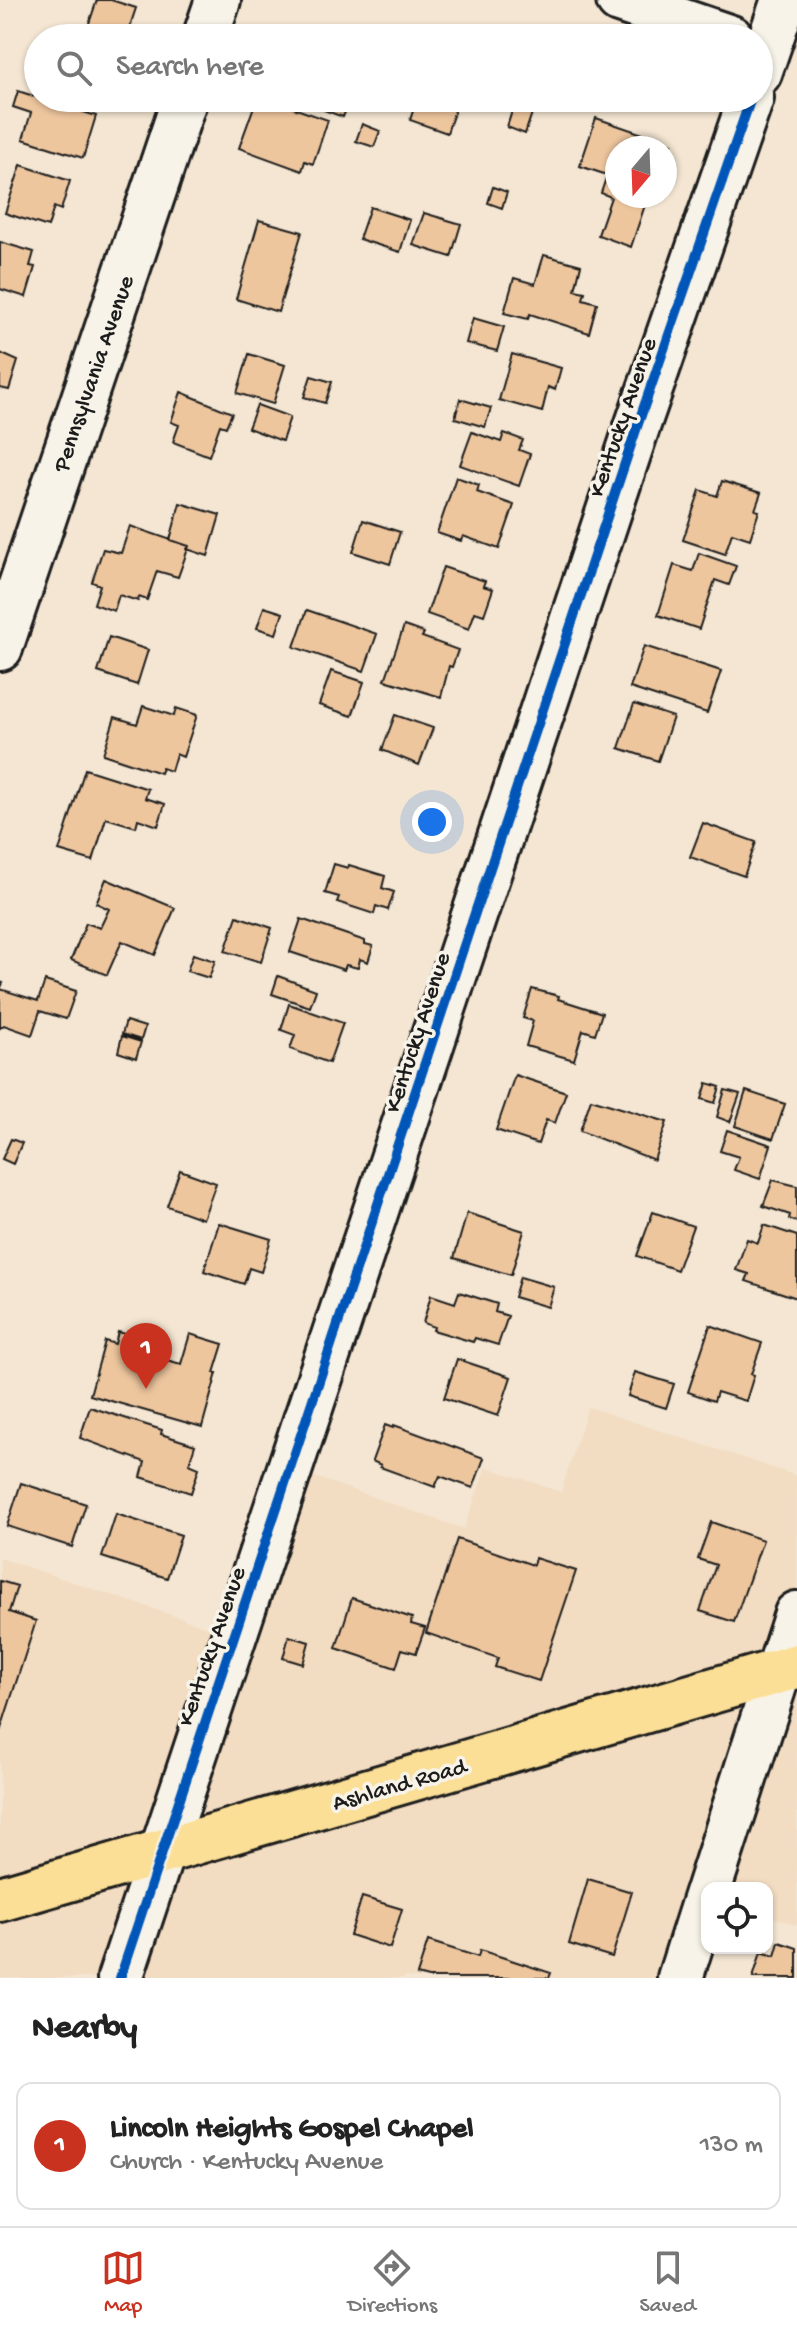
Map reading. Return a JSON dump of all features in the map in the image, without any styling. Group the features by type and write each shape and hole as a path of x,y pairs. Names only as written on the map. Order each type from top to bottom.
{"main road":[{"name":"Ashland Road","path":"0,1899 787,1669"}],"street":[{"path":"210,24 218,0"},
{"path":"619,0 683,24"},
{"path":"773,28 784,0"},
{"name":"Pennsylvania Avenue","path":"0,648 180,112"},
{"name":"Kentucky Avenue","path":"120,1978 638,424 746,112"},
{"path":"711,1882 787,1669 797,1614"},
{"path":"680,1978 701,1912"}],"shaded area":[{"path":"588,1407 797,1476 797,1925 773,1917 773,1882 701,1882 701,1902 669,1978 0,1978 0,1558 222,1632 277,1464 464,1529 486,1467 561,1492"}],"building":[{"path":"97,0 111,0 136,8 131,24 89,24"},
{"path":"18,91 24,93 24,111 13,107"},
{"path":"28,112 84,112 96,116 83,158 23,139 31,113"},
{"path":"252,112 305,112 328,120 313,164 305,161 302,171 239,148"},
{"path":"413,112 454,112 447,133 410,120"},
{"path":"512,112 532,112 525,134 507,127"},
{"path":"596,118 649,136 605,136 605,174 580,166"},
{"path":"362,124 380,131 374,147 356,141"},
{"path":"21,165 70,181 61,210 54,207 48,227 5,213"},
{"path":"493,187 507,192 502,208 488,203"},
{"path":"370,207 410,220 400,252 359,239"},
{"path":"607,208 644,208 631,247 598,235"},
{"path":"424,213 461,224 451,257 413,245"},
{"path":"259,220 302,232 278,312 236,299"},
{"path":"0,242 34,252 30,266 35,267 26,297 0,289"},
{"path":"544,255 581,265 575,290 585,292 583,299 597,303 589,333 530,314 528,319 504,313 514,278 535,284"},
{"path":"473,318 504,327 497,351 466,343"},
{"path":"0,353 18,361 9,390 0,388"},
{"path":"249,354 285,365 273,404 237,393"},
{"path":"512,354 561,368 555,390 548,387 542,412 499,400"},
{"path":"311,376 332,382 325,403 304,397"},
{"path":"181,392 232,413 226,427 220,425 209,456 173,442 179,425 171,422"},
{"path":"460,399 491,408 485,427 455,418"},
{"path":"257,405 290,417 282,441 248,428"},
{"path":"472,432 501,442 504,433 523,440 519,450 530,454 519,486 460,465"},
{"path":"456,477 479,485 477,492 514,505 499,549 463,536 461,541 437,533"},
{"path":"722,481 761,493 750,539 732,533 725,554 683,540 700,490 717,496"},
{"path":"180,503 220,515 208,556 170,540"},
{"path":"363,520 400,532 390,564 353,552"},
{"path":"130,526 189,546 178,577 157,571 147,600 139,597 138,601 119,595 114,611 94,604 100,585 92,582 103,549 121,553"},
{"path":"699,553 736,566 729,585 715,580 699,629 658,615 674,565 693,571"},
{"path":"443,567 485,581 483,586 493,589 484,615 475,612 469,629 427,614"},
{"path":"264,607 283,613 276,634 257,628"},
{"path":"307,610 377,634 364,671 294,647"},
{"path":"404,626 424,633 422,637 458,650 452,667 449,666 441,697 385,680"},
{"path":"109,637 148,650 137,685 98,672"},
{"path":"644,646 721,671 707,713 630,688"},
{"path":"331,671 364,682 352,716 319,705"},
{"path":"634,704 673,717 658,761 619,748"},
{"path":"143,706 174,716 176,708 197,715 183,757 176,754 171,771 162,768 160,773 103,754 115,717 137,724"},
{"path":"395,715 433,728 419,765 382,750"},
{"path":"85,769 148,789 145,798 165,804 158,826 138,819 136,827 106,818 93,861 59,851"},
{"path":"703,823 756,842 744,876 690,857"},
{"path":"334,864 348,868 349,865 385,876 382,888 394,892 388,910 376,906 374,914 337,902 339,897 325,893"},
{"path":"106,879 175,908 155,955 122,941 107,975 71,960 86,923 100,928 109,909 96,903"},
{"path":"237,916 272,928 261,962 225,951"},
{"path":"301,919 373,946 368,962 360,959 358,968 346,965 344,970 290,952"},
{"path":"193,954 215,961 209,978 187,971"},
{"path":"278,976 316,990 310,1007 272,994"},
{"path":"45,981 76,991 66,1019 40,1011 32,1035 4,1025 0,1028 0,989 38,1001"},
{"path":"532,989 602,1013 595,1034 583,1030 574,1060 526,1046 533,1021 523,1018"},
{"path":"289,1004 343,1023 329,1063 290,1049 295,1035 281,1030"},
{"path":"126,1021 145,1027 141,1040 122,1034"},
{"path":"122,1036 141,1042 136,1058 118,1052"},
{"path":"515,1075 566,1092 555,1123 546,1120 538,1144 496,1130"},
{"path":"707,1083 720,1087 715,1103 702,1099"},
{"path":"725,1090 740,1094 730,1122 717,1117"},
{"path":"746,1091 785,1104 773,1139 735,1126"},
{"path":"591,1099 667,1122 654,1160 580,1131"},
{"path":"727,1130 771,1145 760,1179 734,1170 739,1157 720,1151"},
{"path":"11,1139 22,1143 13,1164 2,1159"},
{"path":"180,1170 216,1183 203,1219 167,1206"},
{"path":"773,1180 797,1186 797,1222 789,1219 790,1215 763,1206"},
{"path":"653,1212 693,1226 677,1270 637,1256"},
{"path":"467,1213 524,1231 511,1275 454,1258"},
{"path":"219,1223 271,1239 261,1272 249,1268 244,1284 204,1271"},
{"path":"764,1225 797,1236 797,1298 746,1281 749,1274 736,1270 747,1239 758,1243"},
{"path":"520,1277 554,1287 548,1307 514,1297"},
{"path":"459,1292 497,1304 495,1312 508,1316 498,1345 475,1338 473,1342 433,1330 434,1327 423,1323 431,1295 455,1303"},
{"path":"710,1325 762,1343 746,1401 717,1392 714,1401 688,1392"},
{"path":"118,1332 163,1344 159,1358 181,1364 190,1334 223,1344 202,1427 90,1395 105,1341 115,1344"},
{"path":"457,1359 511,1377 498,1416 444,1398"},
{"path":"635,1372 674,1384 666,1408 628,1396"},
{"path":"90,1407 162,1430 161,1434 195,1445 189,1464 199,1468 191,1493 141,1477 145,1462 80,1438"},
{"path":"385,1425 393,1428 394,1425 484,1458 473,1488 440,1476 435,1487 380,1467 372,1461"},
{"path":"21,1483 86,1504 72,1547 7,1526"},
{"path":"116,1514 181,1535 167,1578 102,1557"},
{"path":"711,1522 763,1540 734,1622 700,1611 716,1565 698,1559"},
{"path":"457,1539 533,1565 535,1558 576,1571 539,1681 495,1667 498,1658 426,1633"},
{"path":"0,1581 17,1586 9,1612 36,1621 0,1732"},
{"path":"352,1598 412,1618 411,1624 425,1628 416,1653 402,1649 396,1668 336,1648"},
{"path":"289,1636 309,1642 303,1664 283,1658"},
{"path":"588,1879 632,1892 612,1957 569,1944"},
{"path":"362,1897 402,1909 390,1948 350,1935"},
{"path":"428,1941 478,1957 480,1950 551,1973 549,1978 428,1978 417,1975"},
{"path":"779,1942 797,1948 797,1978 753,1978 760,1954 775,1956"}],"cycle path":[{"path":"120,1978 638,424 746,112"}],"place":[{"name":"Lincoln Heights Gospel Chapel","path":"146,1389"}]}
